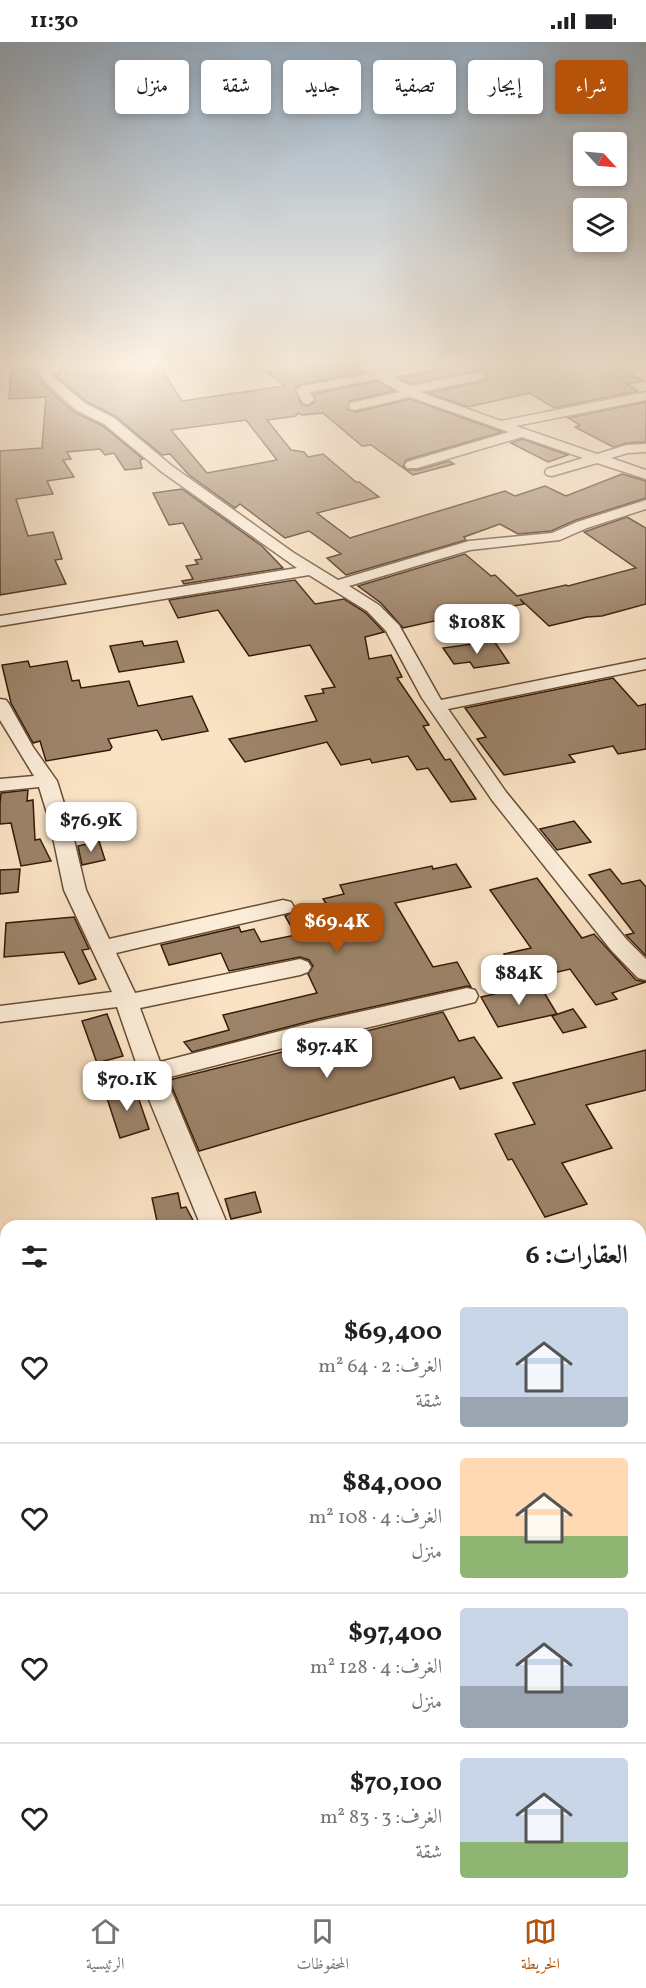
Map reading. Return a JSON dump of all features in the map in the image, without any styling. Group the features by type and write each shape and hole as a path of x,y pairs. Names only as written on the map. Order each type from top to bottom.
{"street":[{"path":"148,453 289,556 372,608 393,629 437,706 499,796 619,945 646,972"},
{"path":"412,465 453,453"},
{"path":"582,453 646,475"},
{"path":"552,472 614,453"},
{"path":"337,585 469,546 555,537 582,525 646,504"},
{"path":"0,621 313,570"},
{"path":"437,706 646,664"},
{"path":"0,704 24,747 47,781 60,823 75,890 126,1000 152,1073 213,1220"},
{"path":"0,784 47,781"},
{"path":"103,948 283,907"},
{"path":"0,1014 126,1000 300,967"},
{"path":"152,1073 319,1030 467,996"}],"building":[{"path":"0,453 68,453 71,459 63,460 74,477 47,481 53,494 16,499 28,536 53,532 62,559 55,560 66,584 0,595"},
{"path":"103,453 136,453 143,459 140,460 142,468 125,470 114,453 105,455"},
{"path":"159,453 190,453 207,473 277,460 271,453 305,453 308,457 323,454 356,482 379,497 317,513 350,538 505,491 515,496 545,486 566,496 622,474 646,481 646,498 576,520 551,531 518,534 500,524 464,537 466,540 346,575 327,558 341,554 309,531 285,538 240,504 235,508 189,475 170,454 162,455"},
{"path":"382,453 430,453 406,460 403,466 407,470 418,470 449,461 454,464 413,475"},
{"path":"530,453 568,455 548,462"},
{"path":"182,489 262,546 283,568 184,584 182,581 193,579 186,566 198,564 195,560 202,559 183,523 169,525 153,493"},
{"path":"627,517 646,528 646,604 602,616 549,626 520,599 524,604 481,613 479,611 403,628 381,603 358,586 465,554 491,576 495,575 517,596 568,586 636,568 584,532"},
{"path":"295,580 315,604 344,599 366,613 384,632 365,637 369,659 391,655 402,677 397,678 429,725 423,726 445,760 450,759 476,799 451,802 428,768 417,770 408,756 372,763 370,759 341,765 327,742 245,762 229,739 317,721 305,696 324,693 322,689 335,687 310,645 249,656 218,610 178,618 169,600"},
{"path":"142,641 144,646 177,641 184,662 119,672 110,646"},
{"path":"494,641 509,663 474,668 470,662 454,664 443,648"},
{"path":"28,661 30,667 67,661 72,681 79,680 81,688 129,681 138,706 192,696 208,731 162,740 157,730 108,739 112,747 110,750 46,761 40,741 33,743 11,703 2,665"},
{"path":"613,678 638,706 646,704 646,749 618,754 613,746 569,755 575,762 504,775 477,739 486,737 465,708"},
{"path":"28,790 27,801 33,800 35,840 40,839 51,861 21,866 11,823 0,824 0,803 1,793"},
{"path":"574,821 591,842 557,850 540,829"},
{"path":"99,841 105,860 82,865 78,846"},
{"path":"456,864 471,887 395,903 433,967 457,962 471,987 318,1019 192,1052 184,1042 229,1030 223,1015 317,993 308,974 313,966 309,960 300,957 229,971 221,953 169,965 161,945 239,927 241,932 254,929 261,942 296,935 285,916 295,910 326,903 323,899 344,894 340,885 432,866 433,869"},
{"path":"20,869 18,892 0,894 0,870"},
{"path":"610,869 622,884 640,880 646,887 646,956 626,935 634,933 589,875"},
{"path":"537,878 582,938 594,934 636,980 646,982 612,993 617,999 596,1005 570,969 520,981 504,954 531,948 490,890"},
{"path":"74,917 89,949 82,950 96,979 79,984 64,952 4,957 6,923"},
{"path":"539,984 557,1014 498,1027 481,997"},
{"path":"573,1009 586,1027 563,1033 552,1016"},
{"path":"443,1012 459,1041 474,1037 502,1078 460,1089 454,1077 199,1151 169,1080"},
{"path":"107,1014 123,1056 97,1063 82,1021"},
{"path":"646,1050 646,1090 586,1105 612,1148 562,1163 587,1204 545,1217 512,1159 508,1160 495,1134 535,1124 513,1083"},
{"path":"133,1088 134,1098 138,1097 149,1129 120,1138 105,1092"},
{"path":"255,1192 261,1212 231,1219 225,1199"},
{"path":"178,1193 181,1208 186,1207 193,1220 157,1220 152,1198"}]}
